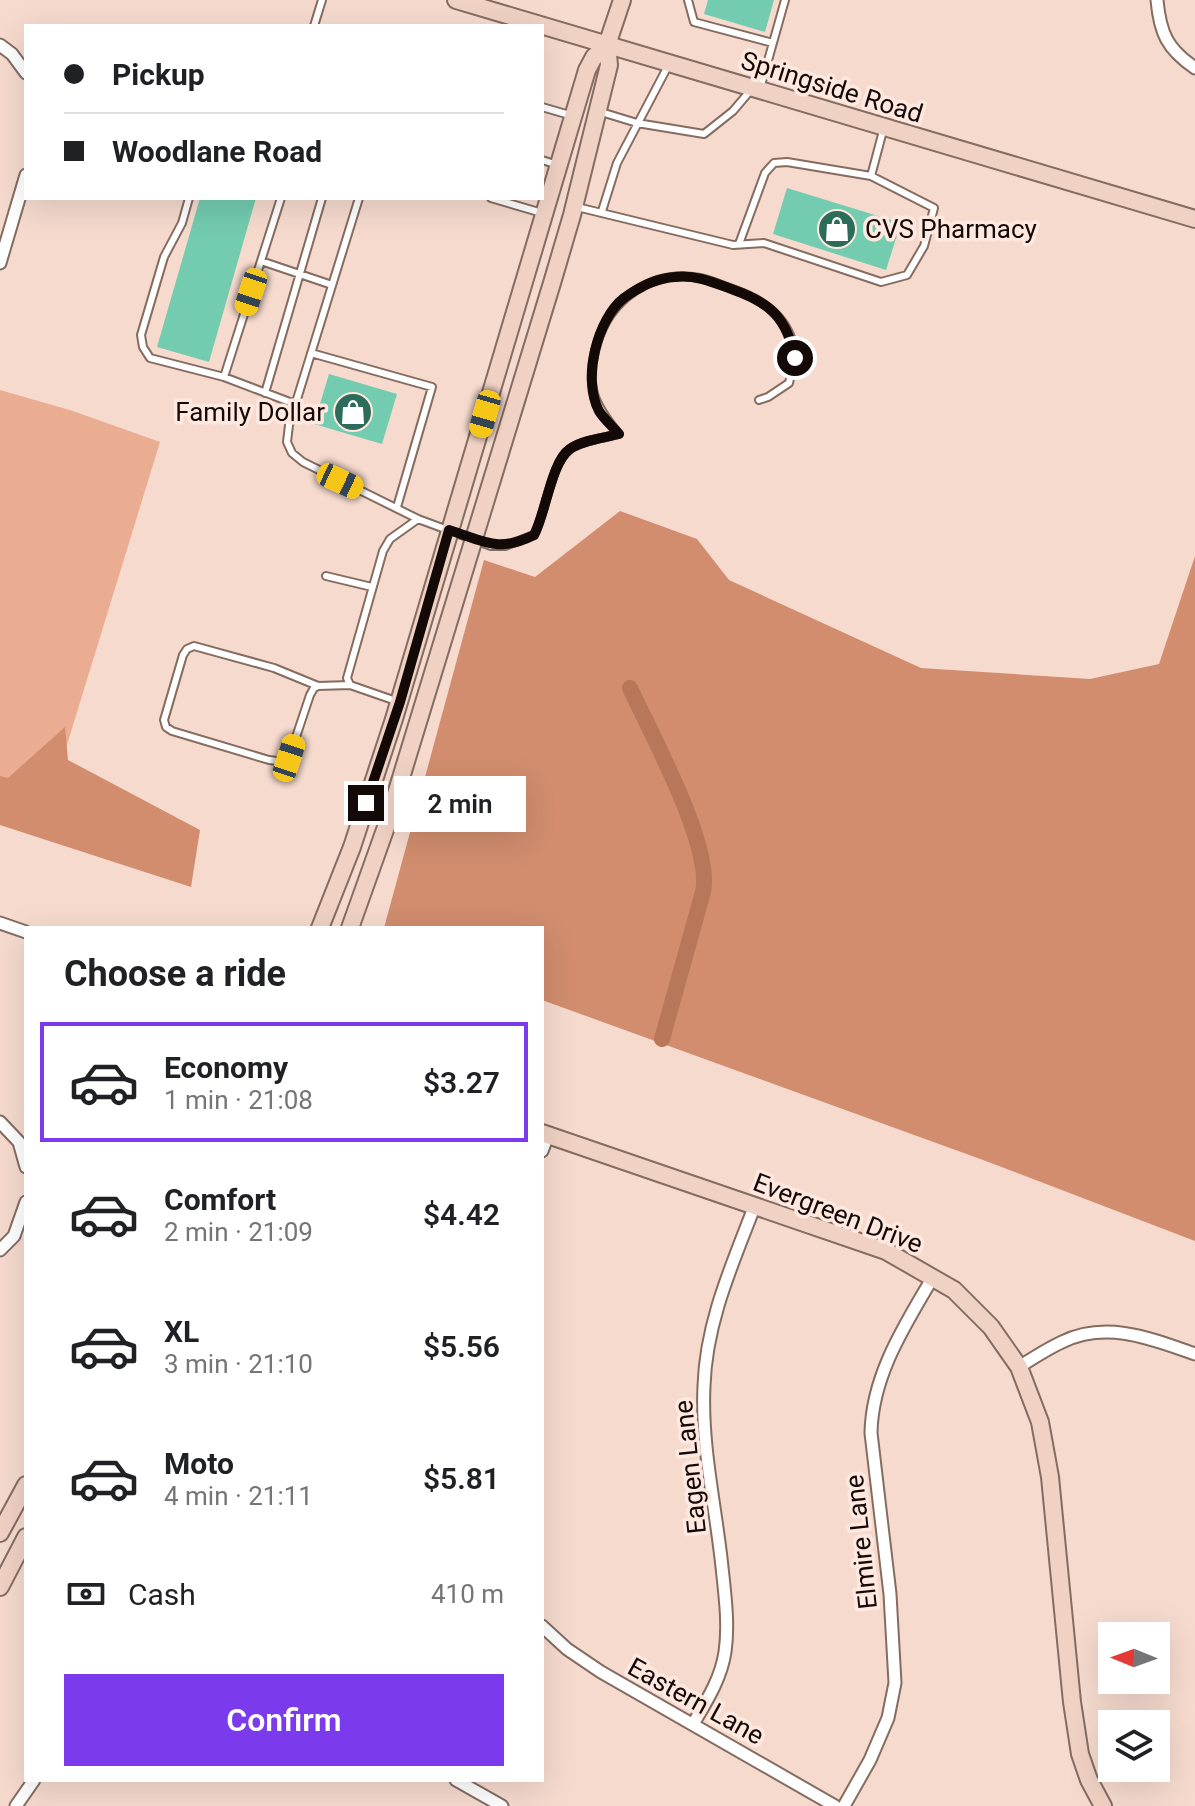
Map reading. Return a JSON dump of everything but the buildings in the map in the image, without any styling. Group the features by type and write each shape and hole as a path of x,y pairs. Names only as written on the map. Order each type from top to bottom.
{"main road":[{"name":"Springside Road","path":"456,0 535,24"},
{"path":"351,926 381,840 475,538 574,206 609,65 607,45 622,0"},
{"name":"Springside Road","path":"544,27 1195,219"},
{"path":"321,926 352,847 400,702 544,213 550,163 574,117 587,70 594,57 607,45"},
{"name":"Evergreen Drive","path":"544,1140 755,1205 886,1251 933,1277 974,1308 991,1327 1019,1367 1032,1396 1046,1449 1080,1754 1103,1806"},
{"path":"2,1530 24,1489"},
{"path":"0,1587 24,1539"}],"street":[{"path":"1157,0 1160,28 1174,54 1195,68"},
{"path":"0,45 12,54 24,70"},
{"path":"0,263 24,182"},
{"path":"0,923 24,931"},
{"path":"0,1122 19,1142 24,1160"},
{"name":"Eagen Lane","path":"693,1724 719,1676 726,1634 725,1591 704,1412 707,1344 724,1282 755,1205"},
{"path":"0,1250 14,1236 24,1208"},
{"name":"Elmire Lane","path":"844,1806 870,1760 888,1718 895,1683 890,1594 871,1410 876,1388 894,1347 933,1277"},
{"path":"1019,1367 1061,1342 1096,1332 1134,1334 1195,1354"},
{"path":"2,1530 24,1535"},
{"name":"Eastern Lane","path":"544,1630 592,1666 835,1806"},
{"path":"16,1806 32,1782"},
{"path":"460,1782 502,1806"}],"lane":[{"path":"315,24 322,0"},
{"path":"688,0 694,22 773,43"},
{"path":"597,110 637,123 704,134 756,89 785,0"},
{"path":"602,211 617,163 670,64"},
{"path":"544,108 574,117"},
{"path":"871,176 884,127"},
{"path":"574,206 739,244 764,243 881,282 907,275 924,246 934,208 871,176 787,162 774,163 765,173 739,244"},
{"path":"188,200 182,223 164,257 150,301 141,335 143,347 150,358 224,377 295,404"},
{"path":"224,377 280,200"},
{"path":"265,393 321,200"},
{"path":"358,200 295,404 287,442 292,453 312,467 418,519 491,546 505,546 534,535 559,459 572,447 619,434 599,411 591,381 593,357 600,334 622,299 657,280 678,276 701,278 749,295 774,310 790,334 795,358 789,383 759,400"},
{"path":"498,200 544,213"},
{"path":"261,261 332,285"},
{"path":"311,353 432,387 397,507"},
{"path":"350,685 347,678 383,551 390,539 418,519"},
{"path":"326,576 372,587"},
{"path":"318,686 310,695 285,762 234,750 166,727 164,720 183,655 194,646 274,668 318,686 350,685 400,702"}],"shaded area":[{"path":"0,390 73,411 160,442 42,826 0,813"},
{"path":"620,511 697,539 729,580 921,668 1090,679 1159,664 1195,556 1195,1241 983,1160 544,1001 544,926 385,926 484,560 535,577"},
{"path":"65,727 68,760 200,830 191,887 0,825 0,776 8,778"}],"waterway":[{"path":"630,688 690,819 704,872 703,892 662,1039"}],"place":[{"name":"CVS Pharmacy","path":"837,229"},
{"name":"Family Dollar","path":"353,412"}],"route":[{"path":"366,803 400,702 449,530 491,546 521,542 534,535 559,459 572,447 619,434 599,411 591,381 593,357 600,334 622,299 657,280 678,276 701,278 749,295 774,310 790,334 795,358"}]}
